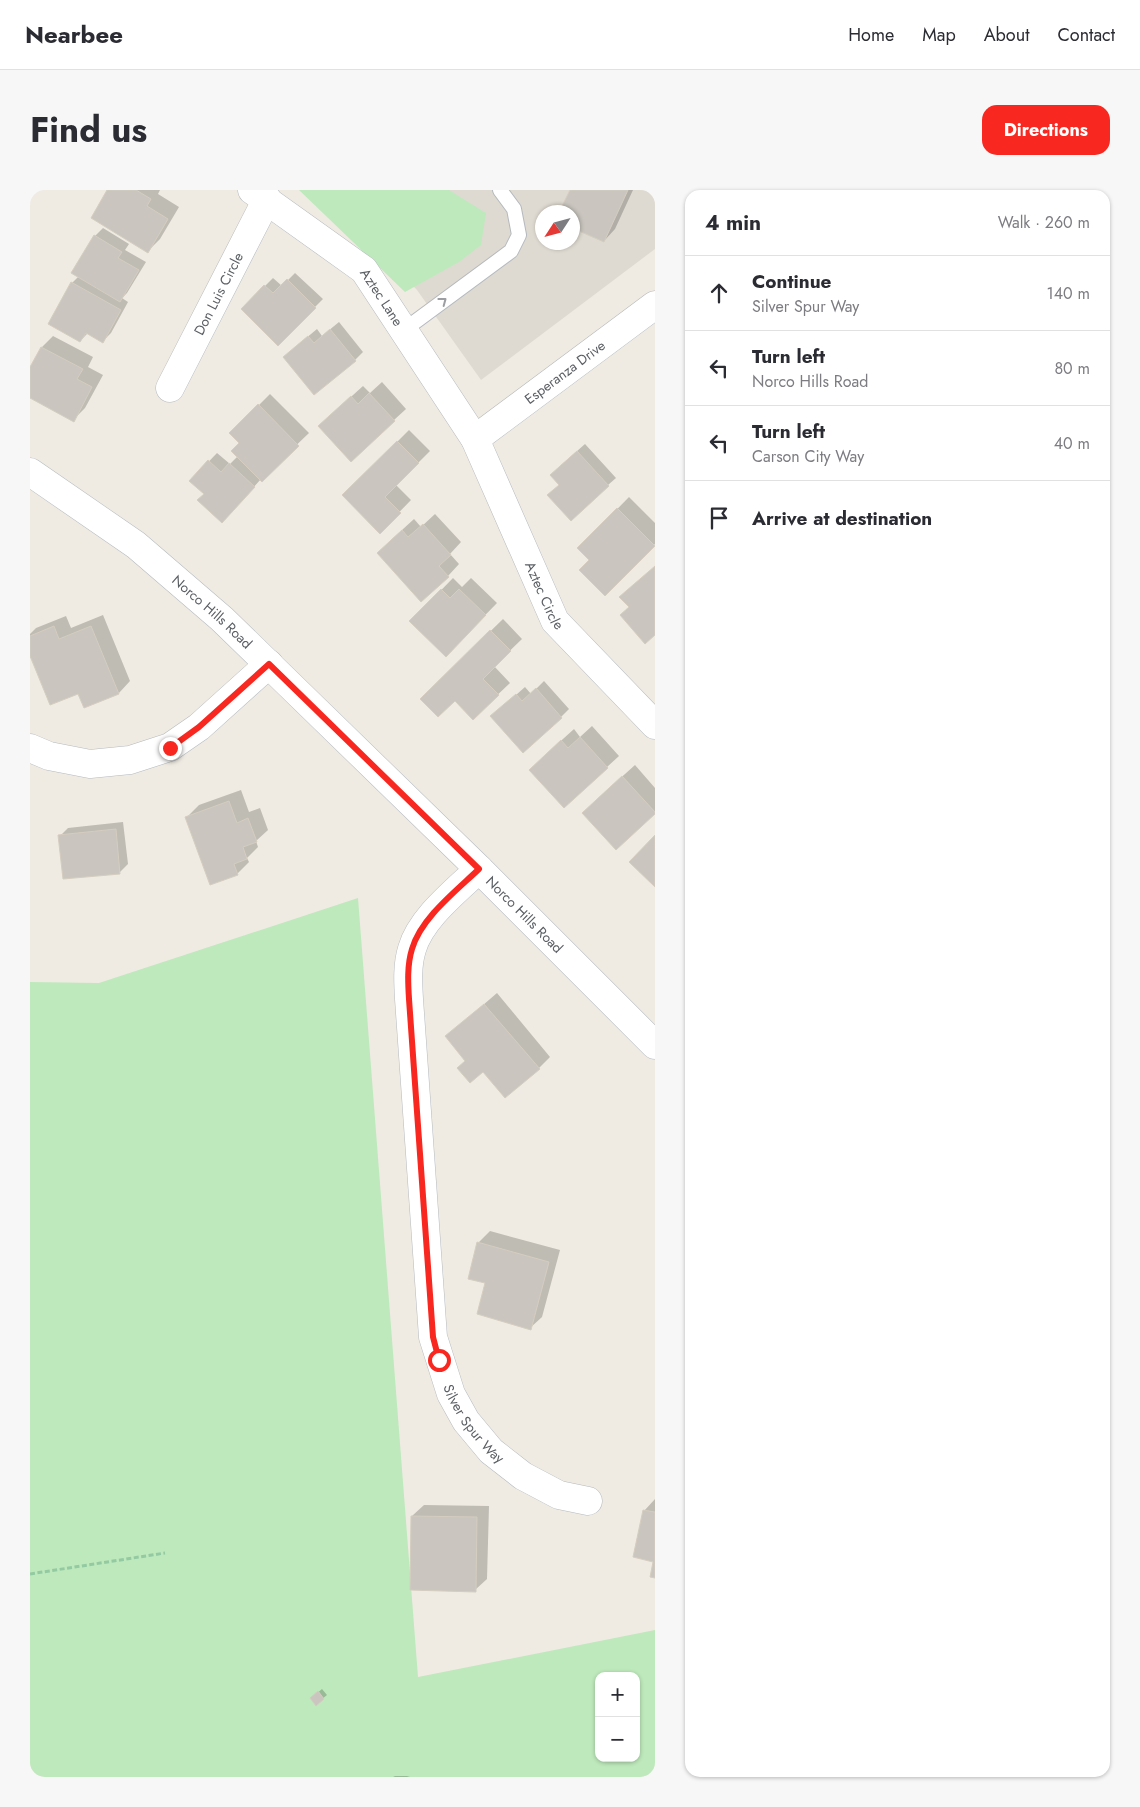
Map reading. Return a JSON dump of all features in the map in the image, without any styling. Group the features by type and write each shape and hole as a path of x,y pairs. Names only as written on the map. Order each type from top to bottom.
{"street":[{"name":"Aztec Lane","path":"264,193 364,270 475,439"},
{"name":"Don Luis Circle","path":"170,388 264,193"},
{"name":"Esperanza Drive","path":"475,439 655,305"},
{"name":"Aztec Circle","path":"475,439 555,621 655,725"},
{"name":"Norco Hills Road","path":"30,472 136,545 222,620 479,869 655,1045"},
{"path":"30,748 49,756 90,764 130,760 170,748 199,727 269,664"},
{"name":"Silver Spur Way","path":"479,869 446,900 422,927 412,948 408,969 433,1337 450,1394 466,1422 491,1451 523,1476 559,1495 588,1501"}],"lane":[{"path":"404,330 511,251 519,235 514,209 500,190"}],"path":[{"path":"30,1574 165,1553"}],"shaded area":[{"path":"319,190 655,190 655,249 481,380 417,290"}],"green space":[{"path":"299,190 449,190 486,213 481,245 459,262 405,292"},
{"path":"358,898 418,1677 655,1630 655,1777 30,1777 30,982 99,983"}],"building":[{"path":"107,190 136,190 151,199 147,206 168,219 148,253 91,218"},
{"path":"570,190 628,190 604,242 580,232 580,205 562,205"},
{"path":"94,235 122,252 118,258 139,270 120,302 71,273"},
{"path":"287,279 316,308 278,346 241,309 264,285 273,293"},
{"path":"71,282 121,310 103,343 86,333 80,342 48,324"},
{"path":"330,329 356,361 314,395 283,357 308,336 314,343"},
{"path":"41,347 83,369 77,379 92,387 74,422 30,398 30,367"},
{"path":"369,393 395,421 351,462 318,426 351,396 358,404"},
{"path":"258,404 299,446 262,482 231,451 239,443 229,433"},
{"path":"397,441 419,463 385,497 401,513 380,534 342,495"},
{"path":"577,451 609,486 571,521 547,495 559,485 550,475"},
{"path":"208,460 221,472 229,463 255,487 222,523 197,500 204,494 189,481"},
{"path":"617,508 655,546 605,596 579,570 589,560 577,548"},
{"path":"423,524 451,555 439,566 449,577 421,602 377,553 402,530 408,537"},
{"path":"655,566 655,635 645,644 620,615 629,607 619,597"},
{"path":"441,589 450,598 459,589 486,615 446,657 409,621"},
{"path":"54,626 59,639 91,626 119,694 84,708 78,694 50,705 30,656 30,636"},
{"path":"490,630 511,651 483,679 499,695 473,720 455,701 438,717 420,699"},
{"path":"536,688 562,718 523,753 490,716 516,694 522,701"},
{"path":"580,737 608,768 564,808 529,770 561,740 568,748"},
{"path":"622,776 655,814 616,850 582,813"},
{"path":"229,801 237,823 248,818 257,842 243,847 247,859 234,864 238,875 210,885 185,817"},
{"path":"116,829 120,874 63,879 58,835"},
{"path":"655,835 655,887 629,862"},
{"path":"484,1004 540,1069 505,1098 483,1072 470,1083 457,1068 465,1061 445,1036"},
{"path":"477,1242 549,1262 531,1330 477,1314 485,1283 468,1279"},
{"path":"643,1510 655,1512 655,1578 650,1577 653,1562 633,1557"},
{"path":"411,1516 477,1517 476,1592 410,1590"},
{"path":"318,1691 324,1699 316,1706 310,1698"}],"route":[{"path":"170,748 199,727 269,664 479,869 446,900 422,927 412,948 408,969 433,1337 439,1360"}]}
